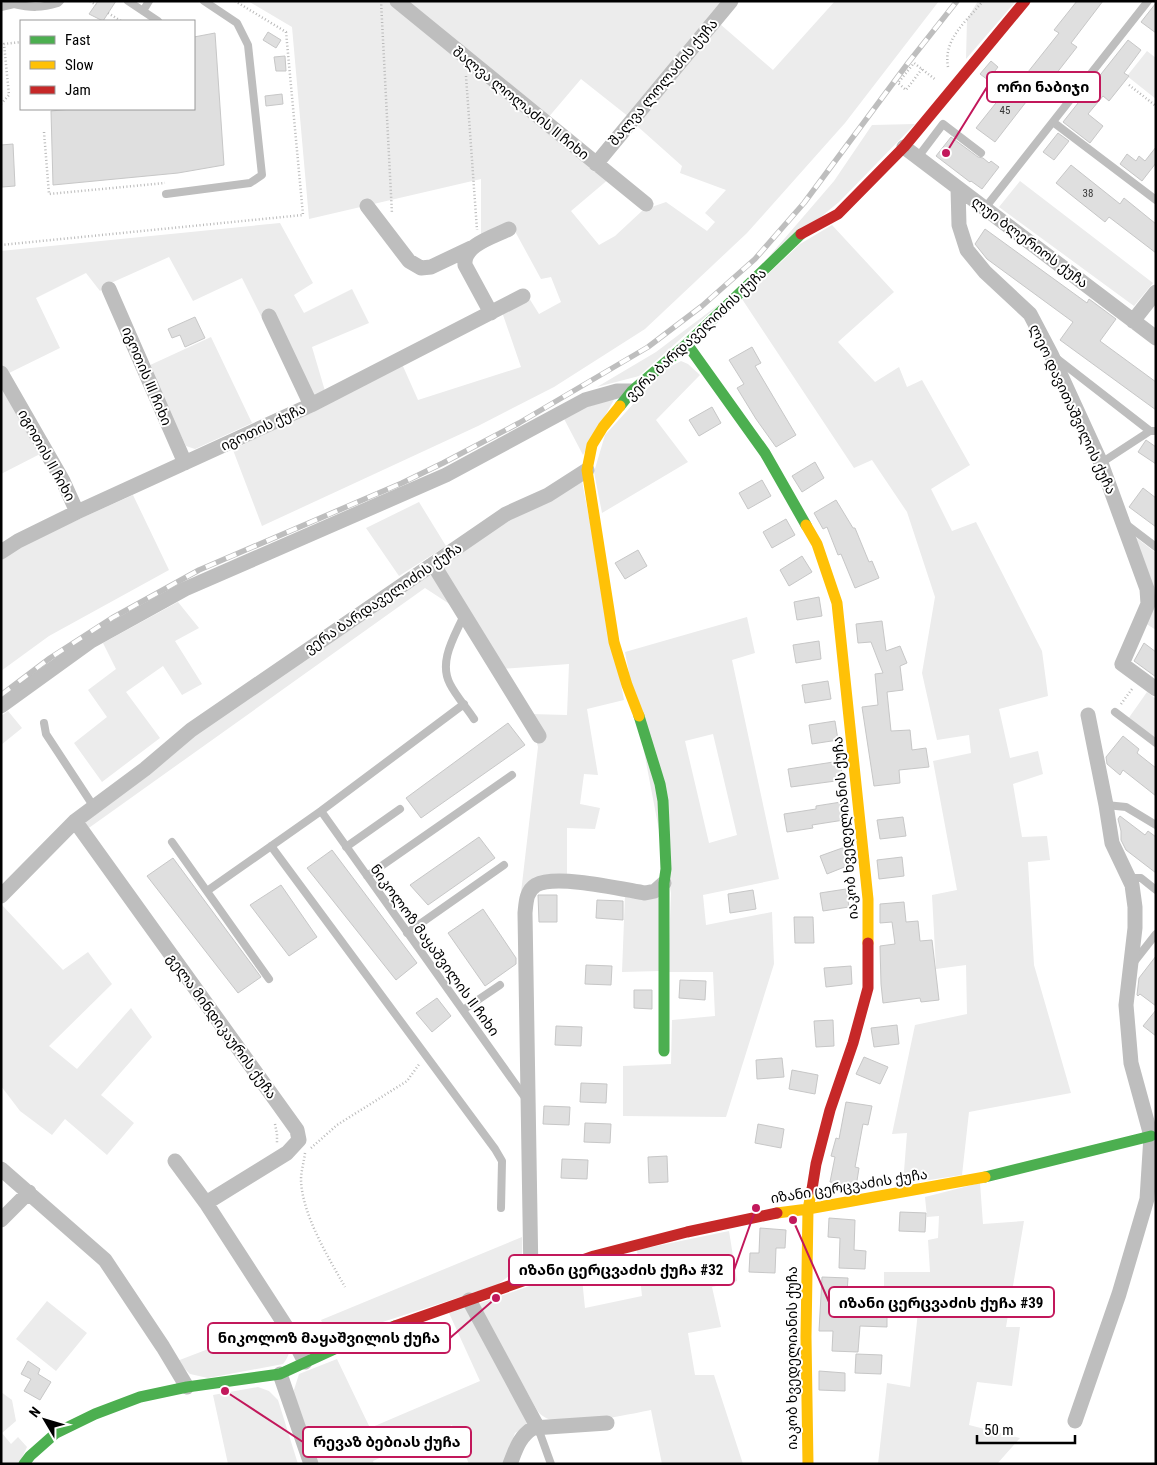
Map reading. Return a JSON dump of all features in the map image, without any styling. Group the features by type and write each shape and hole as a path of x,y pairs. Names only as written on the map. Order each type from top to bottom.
{"street":[{"name":"შალვა ლოლაძის II ჩიხი","path":"397,1 646,204"},
{"name":"შალვა ლოლაძის ქუჩა","path":"596,164 731,1"},
{"name":"ვერა ბარდაველიძის ქუჩა","path":"1,896 75,821 145,769 191,730 506,514 548,496 587,470 592,445 603,426 632,391 687,344 802,233 838,214 904,147 959,78 1025,1"},
{"name":"ლუი ბლერიოს ქუჩა","path":"904,147 1156,338"},
{"name":"ლეო დავითაშვილის ქუჩა","path":"958,188 959,225 967,250 985,272 1030,314 1051,354 1101,462 1151,587 1148,604 1122,664 1156,689"},
{"path":"367,206 409,261 421,268 430,267 509,229"},
{"path":"474,246 464,258 465,265 491,313"},
{"name":"იგოთის III ჩიხი","path":"109,289 185,463"},
{"path":"1133,321 1156,292"},
{"name":"იგოთის ქუჩა","path":"1,552 18,541 77,512 311,405 523,296"},
{"path":"269,316 311,405"},
{"name":"იაკობ ხვედელიანის ქუჩა","path":"687,344 765,453 817,544 837,603 847,689 868,899 868,988 853,1043 830,1110 816,1164 808,1209 806,1338 808,1464"},
{"name":"იგოთის II ჩიხი","path":"1,373 63,482 77,512"},
{"path":"1,706 91,641 186,589 446,475 585,400 616,391 632,391"},
{"path":"587,470 614,642 627,685 646,735 660,784 666,869 664,883 664,1051"},
{"path":"433,564 539,736"},
{"path":"1075,1421 1119,1294 1147,1199 1151,1136 1131,1063 1126,1005 1135,907 1132,885 1112,843 1088,715"},
{"name":"გელა მინდიკაურის ქუჩა","path":"75,821 298,1130 299,1140 287,1153 206,1203"},
{"path":"531,1277 525,913 527,896 535,886 546,882 575,882 645,893 655,892 664,883"},
{"name":"იზანი ცერცვაძის ქუჩა","path":"24,1464 30,1456 56,1433 95,1414 140,1396 186,1387 280,1374 352,1341 594,1256 767,1214 808,1209 969,1181 1151,1136"},
{"path":"174,1161 206,1203 289,1331 305,1362"},
{"path":"1,1169 105,1260 163,1347 186,1387"},
{"path":"1,1220 29,1192"},
{"path":"468,1300 538,1428"},
{"path":"280,1374 311,1464"},
{"path":"510,1464 518,1442 525,1433 533,1428 607,1423"}],"lane":[{"path":"1,6 13,2 41,8 60,1"},
{"path":"128,1 156,20"},
{"path":"142,11 149,1"},
{"path":"166,194 250,183 262,175 248,45 237,23 204,1"},
{"path":"985,208 1148,1"},
{"path":"1053,122 1156,200"},
{"path":"918,157 943,124 981,153"},
{"path":"1051,354 1153,431 1101,462"},
{"path":"1124,522 1156,547"},
{"path":"464,615 446,656 445,671 450,685 474,719"},
{"path":"207,892 321,811 464,704"},
{"path":"1115,712 1156,743"},
{"path":"44,723 46,734 94,807"},
{"path":"367,876 512,775"},
{"path":"1106,806 1126,807 1156,825"},
{"path":"346,847 400,809"},
{"name":"ნიკოლოზ მაყაშვილის II ჩიხი","path":"321,811 529,1103"},
{"path":"172,842 269,978"},
{"path":"271,846 495,1149 502,1161 502,1208"},
{"path":"407,933 504,865"},
{"path":"1129,878 1141,878 1156,890"},
{"path":"1131,965 1156,934"},
{"path":"463,1010 500,985"},
{"path":"538,1428 551,1464"}],"path":[{"path":"90,1 96,5"},
{"path":"1,245 303,215 286,32 235,1"},
{"path":"381,1 393,240"},
{"path":"959,78 948,69 946,57 950,40 983,1"},
{"path":"108,13 119,20"},
{"path":"1,104 9,95 4,44 20,42"},
{"path":"465,57 474,246"},
{"path":"922,69 906,90 898,83 914,63 922,69 937,81"},
{"path":"1130,85 1156,106"},
{"path":"44,132 49,194 166,183 166,194"},
{"path":"345,1287 328,1256 305,1206 301,1180 306,1152 337,1125 407,1082 420,1063 422,1049"}],"shaded area":[{"path":"248,1 392,1 610,178 571,211 599,245 615,236 643,210 666,202 707,231 715,222 705,213 726,190 680,173 682,166 636,125 720,24 773,70 835,1 939,1 845,123 747,233 645,329 554,387 478,426 262,526 233,450 402,364 418,400 521,367 502,312 529,298 539,314 561,302 551,277 541,279 511,224 481,240 481,179 309,219 292,27"},
{"path":"404,1 725,1 629,117 581,79 547,119"},
{"path":"978,1 1016,1 966,59 967,19"},
{"path":"1147,51 1156,58 1156,99 1127,76"},
{"path":"915,124 839,202 760,267 834,181 872,125"},
{"path":"1020,181 1153,283 1134,306 999,207"},
{"path":"280,223 313,283 294,295 304,313 352,289 369,323 312,347 325,391 313,396 270,312 261,316 242,278 193,301 169,257 111,283 100,291 86,273 36,298 60,348 7,374 1,365 1,251"},
{"path":"832,225 894,292 838,342 875,382 899,367 907,387 922,380 970,465 931,489 952,531 976,522 1042,651 1048,696 999,709 1010,758 1038,751 1043,774 1013,784 1022,837 1047,836 1050,860 1028,862 1034,965 1071,1093 969,1112 962,1175 903,1184 907,1133 892,1134 915,1025 967,1014 966,965 936,969 932,895 957,890 933,761 971,753 969,735 937,740 922,673 935,597 907,512 872,460 854,468 742,299 800,244"},
{"path":"722,302 639,376 597,387 656,352"},
{"path":"211,337 252,423 195,449 186,446 148,366"},
{"path":"681,361 688,364 700,375 656,420 688,462 602,513 594,472 605,435 664,370"},
{"path":"1,382 42,453 1,474"},
{"path":"615,398 583,455 562,415"},
{"path":"582,481 624,700 587,709 598,775 584,774 580,804 600,808 595,829 567,828 567,876 520,901 538,747 530,714 567,715 569,664 501,669 443,567 510,517"},
{"path":"133,495 169,570 49,636 1,671 1,558 19,546"},
{"path":"419,502 446,546 399,576 366,528"},
{"path":"1134,536 1156,553 1156,630 1145,623"},
{"path":"429,575 436,577 454,607 425,588 86,830 85,820 190,737"},
{"path":"178,602 199,628 175,641 202,684 182,695 163,666 126,692 160,738 102,782 74,743 107,717 88,690 116,669 103,643"},
{"path":"747,617 755,653 732,660 779,879 703,895 706,925 772,912 774,964 726,1117 623,1116 623,1066 671,1064 672,1020 715,1016 713,972 668,972 671,893 625,652","holes":["713,734 737,835 709,843 685,741"]},
{"path":"1147,692 1156,699 1156,740 1128,719"},
{"path":"8,711 22,728 1,745 1,716"},
{"path":"625,895 660,898 660,971 622,972"},
{"path":"1,904 63,970 88,952 112,984 49,1046 77,1069 131,1008 152,1037 101,1095 134,1123 107,1155 65,1119 52,1135 20,1111 1,1086"},
{"path":"980,1183 983,1224 1024,1221 1006,1327 1020,1327 1012,1386 977,1382 969,1425 1020,1438 997,1464 878,1464 887,1383 910,1387 919,1302 884,1297 884,1272 930,1272 928,1240 938,1238 939,1216 927,1217 925,1197"},
{"path":"729,1231 737,1281 712,1287 721,1327 688,1333 695,1375 714,1375 743,1464 662,1464 651,1410 597,1420 568,1422 546,1418 537,1410 478,1304 581,1268 585,1308 642,1296 637,1250"},
{"path":"522,1237 522,1255 519,1266 497,1285 330,1339 321,1320"},
{"path":"47,1301 87,1333 56,1371 16,1339"},
{"path":"465,1306 530,1425 515,1433 503,1464 469,1464 452,1425 373,1461 374,1464 318,1464 293,1393 299,1374 337,1359 370,1428 480,1381 449,1313"},
{"path":"279,1322 289,1343 289,1353 283,1364 208,1378 190,1374 177,1361"},
{"path":"258,1387 269,1391 278,1400 298,1464 228,1464 213,1395"},
{"path":"1,1392 12,1400 16,1421 2,1433 11,1444 18,1437 27,1447 19,1464 1,1464"}],"building":[{"path":"98,1 116,1 104,20 89,14"},
{"path":"1077,1 1103,1 1071,43 1077,47 1038,97 1033,93 995,142 976,128 1015,79 1020,82 1059,33 1054,30"},
{"path":"1156,3 1156,33 1141,22"},
{"path":"268,32 281,40 276,48 263,40"},
{"path":"215,33 224,165 178,173 53,185 51,111 195,110 195,37"},
{"path":"1128,40 1141,50 1124,73 1129,76 1109,101 1103,96 1088,114 1103,126 1090,143 1063,122"},
{"path":"285,56 286,71 276,71 274,57"},
{"path":"991,61 998,67 988,80 980,74"},
{"path":"282,94 283,104 266,106 265,96"},
{"path":"1058,133 1069,141 1054,160 1043,152"},
{"path":"951,137 978,157 983,158 989,163 991,161 999,167 982,189 936,156"},
{"path":"13,144 15,186 2,187 1,145"},
{"path":"1156,147 1156,163 1142,181 1120,164 1127,154 1136,161 1139,156 1145,161"},
{"path":"1071,165 1120,204 1124,198 1156,224 1156,253 1109,217 1105,222 1056,183"},
{"path":"985,229 1087,303 1089,299 1116,319 1100,341 1156,382 1156,410 1060,340 1073,322 987,259 975,244"},
{"path":"195,317 205,338 185,347 180,335 172,338 168,329"},
{"path":"752,347 761,363 755,366 796,435 776,447 737,388 744,384 729,360"},
{"path":"712,407 721,423 699,436 689,420"},
{"path":"1146,440 1156,447 1156,464 1138,452"},
{"path":"815,462 824,478 802,492 792,476"},
{"path":"762,480 771,496 748,509 739,493"},
{"path":"1143,488 1156,498 1156,527 1129,507"},
{"path":"836,500 853,528 855,528 869,562 872,561 879,578 855,588 841,554 838,555 827,527 823,529 814,513"},
{"path":"786,519 795,535 772,548 763,532"},
{"path":"638,550 647,566 625,579 615,563"},
{"path":"802,556 812,572 789,586 780,570"},
{"path":"819,597 822,616 797,620 794,602"},
{"path":"882,621 886,651 900,646 907,663 900,666 903,690 887,692 891,731 910,730 912,750 926,748 929,767 899,770 900,783 874,786 862,707 878,705 875,674 883,673 871,642 858,643 856,624"},
{"path":"819,641 821,659 796,663 793,645"},
{"path":"1144,643 1156,652 1156,677 1134,661"},
{"path":"828,681 831,699 805,703 802,685"},
{"path":"835,721 838,740 812,744 809,725"},
{"path":"508,723 525,745 421,818 406,798"},
{"path":"1123,736 1139,749 1137,753 1156,768 1156,796 1123,770 1120,775 1107,764 1106,757"},
{"path":"840,761 843,780 791,787 788,769"},
{"path":"841,802 844,820 812,825 813,828 787,832 784,814 816,809 816,806"},
{"path":"1120,816 1145,835 1148,831 1156,837 1156,873 1126,850 1121,840 1118,819"},
{"path":"903,817 906,836 880,839 877,820"},
{"path":"479,837 495,858 428,905 410,885"},
{"path":"845,847 852,864 827,874 820,856"},
{"path":"332,850 417,963 396,980 307,868"},
{"path":"902,857 904,876 879,879 877,860"},
{"path":"173,858 261,977 238,993 147,876"},
{"path":"281,885 317,937 289,956 250,905"},
{"path":"846,889 849,907 823,911 820,893"},
{"path":"753,890 756,909 730,913 728,894"},
{"path":"538,895 557,895 557,922 539,922"},
{"path":"597,900 623,901 623,920 596,918"},
{"path":"904,902 906,922 918,921 920,941 932,940 939,1000 921,1002 920,998 883,1003 880,946 895,944 892,922 880,923 880,904"},
{"path":"483,909 516,958 516,964 485,986 448,933"},
{"path":"794,917 813,917 814,943 795,943"},
{"path":"1156,956 1156,1006 1140,994 1137,995 1139,978"},
{"path":"586,965 612,966 611,985 585,984"},
{"path":"851,966 852,984 826,987 824,968"},
{"path":"680,980 706,981 705,1000 679,998"},
{"path":"634,990 652,990 652,1009 634,1008"},
{"path":"437,998 451,1016 432,1032 416,1013"},
{"path":"1156,1010 1156,1036 1143,1026"},
{"path":"833,1020 834,1046 816,1047 814,1021"},
{"path":"897,1025 899,1044 874,1047 871,1028"},
{"path":"556,1026 582,1027 581,1046 555,1045"},
{"path":"864,1057 888,1067 880,1084 856,1074"},
{"path":"782,1058 784,1077 757,1079 756,1060"},
{"path":"792,1070 818,1075 815,1094 789,1089"},
{"path":"581,1083 607,1084 606,1103 580,1102"},
{"path":"846,1102 872,1106 868,1125 863,1124 855,1167 859,1168 856,1187 830,1182 835,1157 831,1156 836,1138 839,1139"},
{"path":"544,1106 570,1107 569,1125 543,1124"},
{"path":"585,1123 611,1124 610,1143 584,1142"},
{"path":"758,1124 784,1129 781,1148 755,1143"},
{"path":"667,1156 668,1182 649,1183 648,1157"},
{"path":"562,1159 588,1160 587,1179 561,1178"},
{"path":"900,1212 926,1213 925,1232 899,1231"},
{"path":"829,1218 855,1220 854,1250 866,1251 865,1269 839,1268 840,1238 828,1237"},
{"path":"760,1228 786,1230 785,1248 776,1248 775,1273 749,1272 750,1253 759,1253"},
{"path":"822,1277 848,1278 846,1307 887,1309 887,1327 860,1326 858,1352 832,1351 833,1331 819,1331"},
{"path":"856,1354 882,1355 881,1374 855,1373"},
{"path":"28,1361 40,1369 38,1374 51,1382 40,1400 24,1391 31,1379 21,1374"},
{"path":"819,1371 845,1373 845,1391 819,1390"}],"railway":[{"path":"1,695 50,658 112,618 199,570 402,483 443,463 519,423 648,347 702,306 755,259 804,203 908,63 957,1"}],"traffic: fast":[{"path":"620,406 632,391 687,344 801,234"},
{"path":"687,344 765,453 806,525"},
{"path":"639,716 660,784 663,801 666,869 664,883 664,1051"},
{"path":"985,1177 1151,1136"},
{"path":"24,1464 30,1456 56,1433 95,1414 140,1397 187,1387 280,1374 352,1341 395,1326"}],"traffic: slow":[{"path":"620,406 603,427 592,445 587,470 614,642 639,716"},
{"path":"806,525 817,544 837,603 868,899 868,943"},
{"path":"777,1213 985,1177"},
{"path":"808,1464 806,1337 808,1209 812,1189"}],"traffic: jam":[{"path":"801,234 838,214 904,147 1025,1"},
{"path":"812,1189 816,1164 830,1110 853,1043 868,988 868,943"},
{"path":"395,1326 594,1256 687,1232 777,1213"}],"place":[{"name":"ორი ნაბიჯი","path":"946,153"},
{"name":"იზანი ცერცვაძის ქუჩა #32","path":"756,1208"},
{"name":"იზანი ცერცვაძის ქუჩა #39","path":"793,1220"},
{"name":"ნიკოლოზ მაყაშვილის ქუჩა","path":"496,1298"},
{"name":"რევაზ ბებიას ქუჩა","path":"225,1391"}]}
